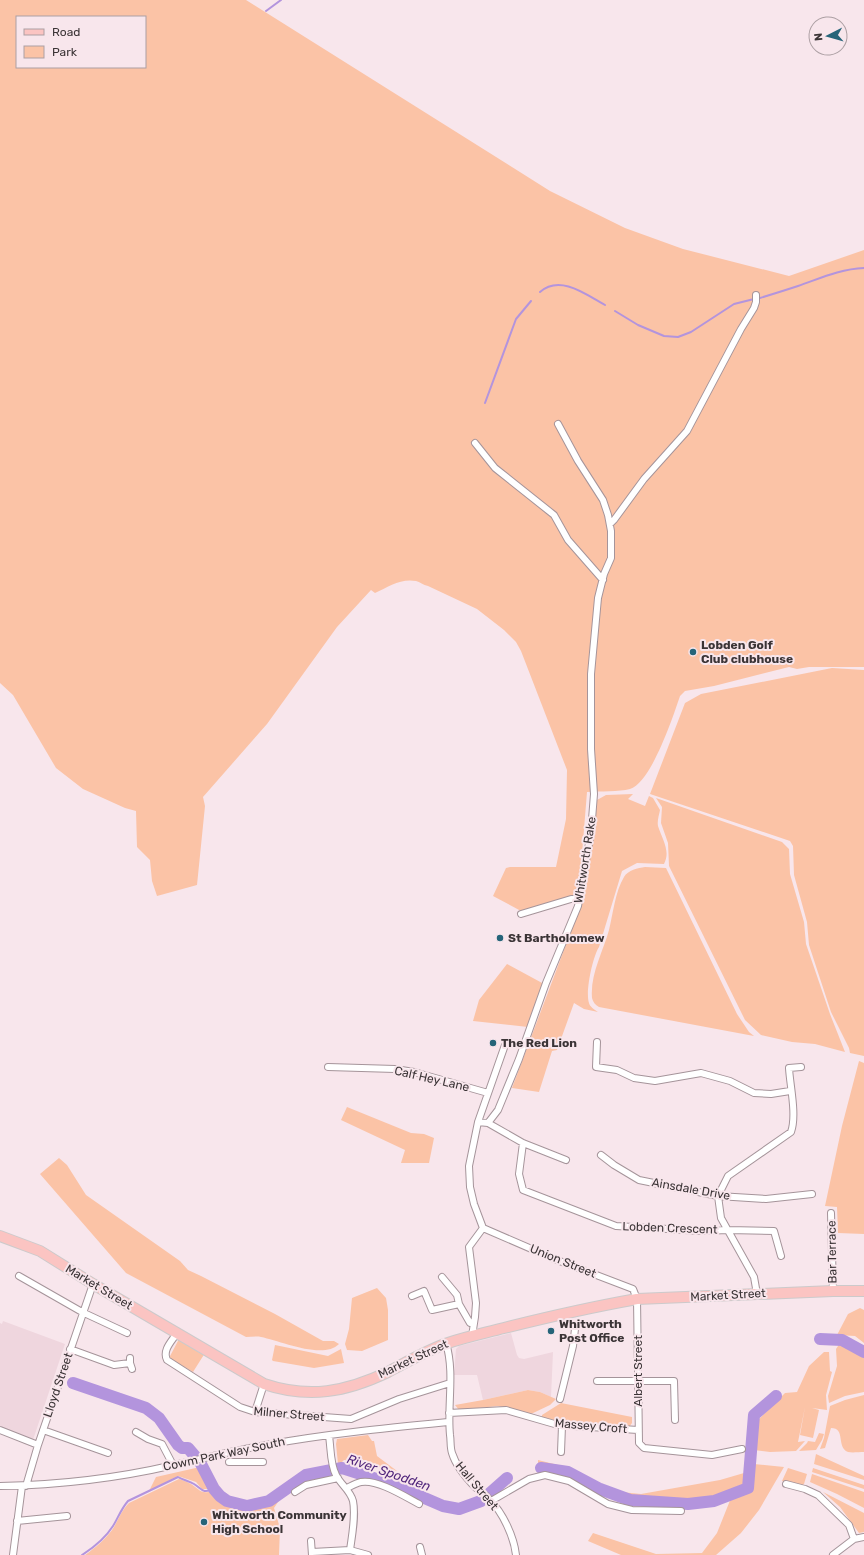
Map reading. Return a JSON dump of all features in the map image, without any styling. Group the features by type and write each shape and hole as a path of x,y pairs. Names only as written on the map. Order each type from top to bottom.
{"main road":[{"name":"Market Street","path":"0,1236 40,1251 93,1284 264,1384 296,1392 320,1392 351,1386 375,1377 446,1343 573,1311 637,1300 757,1294 864,1291"}],"street":[{"path":"610,524 617,517 644,479 687,431 754,308 756,295"},
{"name":"Whitworth Rake","path":"488,1123 498,1110 517,1065 546,983 579,899 591,832 594,794 591,749 591,674 598,598 611,558 610,524 603,500 578,461 558,424"},
{"path":"474,442 495,468 554,515 568,540 603,580"},
{"path":"521,914 571,898 579,899"},
{"path":"597,1042 596,1067 617,1070 634,1078 655,1081 701,1073 730,1081 754,1093 771,1094 790,1091"},
{"path":"472,1336 476,1303 469,1247 483,1228 474,1204 469,1178 469,1166 478,1122 506,1045"},
{"name":"Calf Hey Lane","path":"328,1067 395,1069 414,1072 488,1093"},
{"path":"757,1294 754,1277 721,1218 718,1196 728,1176 790,1132 794,1124 794,1116 788,1068 801,1067"},
{"path":"478,1122 488,1123 524,1143 566,1160"},
{"name":"Lobden Crescent","path":"524,1143 520,1174 523,1190 616,1226 702,1231 774,1231 780,1256"},
{"name":"Ainsdale Drive","path":"601,1155 614,1165 640,1180 718,1196 766,1199 812,1194"},
{"name":"Bar Terrace","path":"831,1213 833,1291"},
{"name":"Union Street","path":"483,1228 557,1260 633,1289 637,1300"},
{"path":"20,1276 82,1312 127,1333"},
{"path":"442,1277 457,1295 459,1304 470,1323 473,1324"},
{"name":"Lloyd Street","path":"13,1555 24,1486 82,1312 93,1284"},
{"path":"412,1296 424,1291 432,1310 459,1304"},
{"name":"Albert Street","path":"637,1300 639,1444"},
{"path":"560,1400 574,1346 575,1329"},
{"name":"Milner Street","path":"177,1333 166,1350 165,1357 167,1360 240,1407 255,1412 351,1418 400,1399 450,1383"},
{"name":"Hall Street","path":"446,1343 450,1362 449,1422 452,1452 456,1463 465,1476 490,1500 502,1518 516,1553"},
{"path":"70,1349 114,1365 131,1364"},
{"path":"597,1381 674,1381 675,1420"},
{"path":"255,1412 264,1384"},
{"name":"Massey Croft","path":"449,1413 506,1410 562,1426 638,1430"},
{"name":"Cowm Park Way South","path":"0,1486 24,1486 86,1480 173,1465 246,1448 329,1436 449,1422"},
{"path":"561,1452 562,1426"},
{"path":"0,1430 38,1445"},
{"path":"43,1430 108,1453"},
{"path":"136,1432 148,1439 162,1444 173,1465"},
{"path":"329,1436 333,1464 337,1476 347,1488 353,1502 354,1511 350,1550"},
{"name":"Massey Croft","path":"639,1444 644,1448 712,1455 742,1449"},
{"path":"246,1448 247,1462"},
{"path":"228,1462 263,1462"},
{"path":"490,1500 529,1479 545,1475 569,1481 608,1504 632,1510 681,1511"},
{"path":"296,1492 306,1485 337,1476"},
{"path":"347,1488 360,1482 370,1482 419,1504"},
{"path":"786,1484 805,1489 818,1495 849,1526 854,1539"},
{"path":"18,1521 67,1516"},
{"path":"834,1555 854,1539 864,1537"},
{"path":"311,1541 312,1554 350,1550 368,1555"},
{"path":"420,1547 422,1555"},
{"path":"510,1555 516,1553"}],"shaded area":[{"path":"3,1321 65,1344 33,1440 0,1426 0,1323 2,1324"},
{"path":"511,1333 519,1358 524,1359 553,1352 551,1397 540,1392 528,1390 483,1400 477,1375 454,1375 456,1349 459,1346"}],"green space":[{"path":"0,0 246,0 550,191 625,228 683,249 789,276 864,250 864,667 809,667 797,669 789,667 714,686 685,691 680,696 667,733 653,762 646,775 638,784 626,790 587,792 579,891 570,897 521,911 493,896 506,868 556,867 566,819 567,770 521,651 516,642 504,630 477,609 417,581 410,580 400,582 375,593 371,590 337,627 267,724 203,797 205,806 197,885 157,896 152,881 150,860 137,847 136,811 125,808 83,789 56,768 13,695 0,683"},
{"path":"832,668 864,670 864,1056 850,1053 831,1012 809,945 807,922 794,875 793,846 790,841 650,794 685,703 701,694"},
{"path":"633,794 628,799 645,806 649,796 653,798 660,810 658,826 664,840 667,854 664,864 637,863 622,871 590,974 588,991 589,1003 591,1007 598,1012 584,1009 574,1003 557,1050 552,1051 539,1092 512,1088 579,910 583,894 597,800 606,795"},
{"path":"656,798 782,842 789,849 790,874 804,922 806,944 830,1014 845,1052 815,1044 792,1042 761,1035 745,1020 669,866 668,843 661,823 662,807"},
{"path":"645,867 666,868 737,1014 749,1032 754,1036 599,1007 594,1002 592,998 593,980 609,930 618,889 624,877 628,873"},
{"path":"507,964 544,984 528,1027 473,1021 479,1000"},
{"path":"859,1061 864,1063 864,1234 838,1233 837,1207 825,1206 842,1126"},
{"path":"347,1107 411,1133 424,1134 434,1138 429,1163 401,1163 405,1150 341,1120"},
{"path":"59,1158 67,1165 86,1195 180,1261 188,1270 275,1314 323,1341 334,1341 339,1344 332,1348 313,1350 261,1337 246,1337 126,1273 40,1174"},
{"path":"377,1288 386,1298 388,1310 388,1340 362,1351 347,1350 345,1344 349,1329 352,1298"},
{"path":"860,1308 864,1310 864,1343 855,1336 837,1335 848,1314"},
{"path":"179,1339 205,1353 193,1372 169,1358"},
{"path":"840,1343 864,1357 864,1392 845,1396 829,1403 828,1396 837,1366 836,1349"},
{"path":"275,1345 328,1356 341,1349 344,1363 314,1368 273,1361"},
{"path":"824,1352 829,1352 830,1371 832,1372 826,1395 827,1410 812,1408 819,1410 813,1438 800,1435 805,1407 798,1442 805,1441 796,1451 770,1452 754,1450 757,1421 785,1393 797,1392 809,1366"},
{"path":"528,1390 540,1392 556,1399 550,1405 531,1414 498,1406 459,1410 455,1405 483,1400"},
{"path":"864,1395 864,1452 848,1452 844,1450 840,1434 836,1429 831,1428 825,1448 820,1449 824,1438 830,1406"},
{"path":"561,1403 632,1417 632,1423 629,1427 567,1423 542,1417 542,1415"},
{"path":"819,1433 824,1434 816,1450 799,1451 808,1441 815,1442"},
{"path":"368,1435 372,1441 374,1441 377,1456 397,1471 385,1469 361,1459 354,1462 344,1460 338,1464 337,1439"},
{"path":"816,1454 864,1476 864,1480 814,1464"},
{"path":"538,1460 570,1468 606,1487 621,1492 641,1494 720,1480 744,1473 745,1462 748,1463 745,1487 714,1498 688,1501 631,1498 602,1488 570,1471 538,1466"},
{"path":"754,1464 784,1467 759,1510 741,1533 716,1555 621,1555 588,1541 593,1533 656,1554 702,1553 717,1533 731,1498 750,1491"},
{"path":"200,1467 210,1489 202,1489 196,1482 178,1476 149,1491 156,1477"},
{"path":"788,1468 807,1474 804,1484 802,1485 782,1481"},
{"path":"813,1468 864,1485 864,1489 812,1472"},
{"path":"812,1474 864,1492 864,1508 810,1482"},
{"name":"Whitworth Community High School","path":"179,1479 184,1480 203,1492 212,1491 220,1498 236,1507 252,1508 280,1499 274,1508 280,1528 279,1555 85,1555 109,1534 122,1511 129,1503"},
{"path":"823,1492 864,1513 864,1532 859,1533 840,1507"}],"waterway":[{"path":"266,11 281,0"},
{"path":"760,298 839,272 864,268"},
{"path":"540,292 548,287 556,285 565,286 582,292 605,305"},
{"path":"615,311 638,325 664,336 678,337 691,332 734,304 754,299"},
{"path":"485,403 516,319 531,301"},
{"name":"River Spodden","path":"820,1339 842,1340 864,1352"},
{"name":"River Spodden","path":"73,1383 146,1408 159,1418 178,1445 182,1448 188,1448 200,1462 214,1489 220,1496 227,1501 247,1506 269,1501 306,1475 342,1468 392,1484 443,1506 459,1509 481,1501 507,1478"},
{"name":"River Spodden","path":"541,1468 568,1472 600,1489 630,1500 688,1504 714,1501 748,1488 754,1415 776,1396"},
{"path":"82,1555 95,1546 107,1534 128,1501 178,1477 205,1491 214,1489"}],"place":[{"name":"Lobden Golf Club clubhouse","path":"693,652"},
{"name":"St Bartholomew","path":"500,938"},
{"name":"The Red Lion","path":"493,1043"},
{"name":"Whitworth Post Office","path":"551,1331"},
{"name":"Whitworth Community High School","path":"204,1522"}]}
